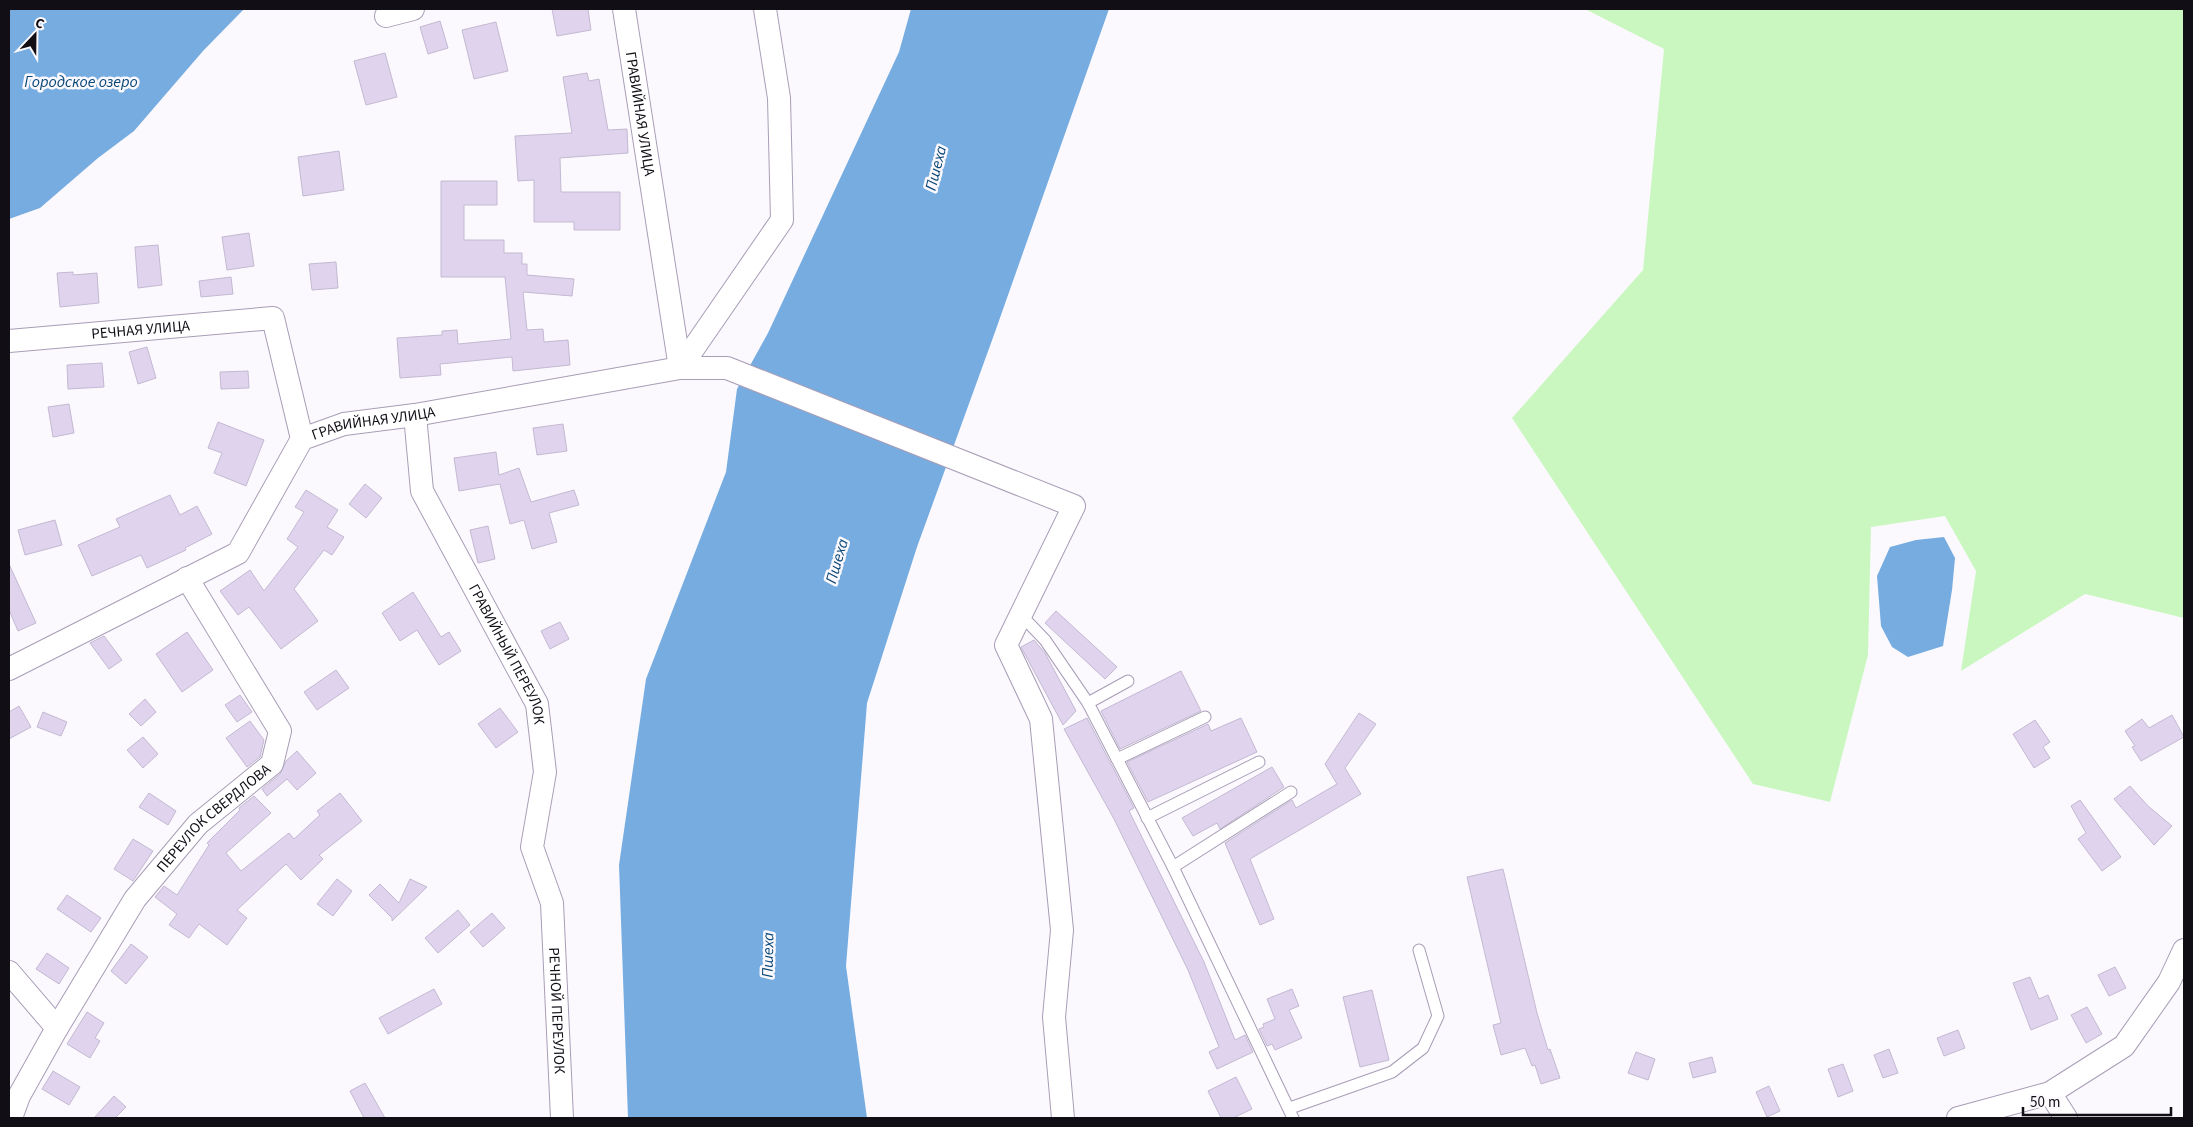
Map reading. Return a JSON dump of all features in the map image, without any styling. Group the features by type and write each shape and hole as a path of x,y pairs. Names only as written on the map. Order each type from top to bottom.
{"street":[{"path":"386,16 413,9"},
{"name":"ГРАВИЙНАЯ УЛИЦА","path":"624,9 680,368"},
{"path":"680,368 782,220 779,98 765,9"},
{"name":"РЕЧНАЯ УЛИЦА","path":"9,340 273,318 302,439"},
{"name":"ГРАВИЙНАЯ УЛИЦА","path":"9,669 238,553 302,439 344,424 415,415 680,368 727,368 1074,506 1020,614"},
{"name":"ГРАВИЙНЫЙ ПЕРЕУЛОК","path":"415,415 422,491 537,704 545,772 532,847 552,903"},
{"name":"ПЕРЕУЛОК СВЕРДЛОВА","path":"11,1118 18,1096 135,899 198,824 272,764 280,731 187,578"},
{"path":"1020,614 1006,645 1041,719 1062,930 1054,1017 1063,1118"},
{"name":"РЕЧНОЙ ПЕРЕУЛОК","path":"552,903 562,1118"},
{"path":"1958,1118 2050,1093 2124,1046 2169,982 2184,950"},
{"path":"9,972 57,1028"},
{"path":"2050,1093 2066,1118"}],"lane":[{"path":"1020,614 1045,640 1088,703 1173,867 1291,1113 1392,1072 1423,1048 1438,1016 1419,950"},
{"path":"1088,703 1128,681"},
{"path":"1117,759 1205,718"},
{"path":"1148,818 1259,762"},
{"path":"1173,867 1291,792"}],"green space":[{"path":"1585,9 2184,9 2184,618 2085,594 1961,671 1976,571 1945,516 1871,527 1868,655 1830,802 1753,784 1512,418 1643,270 1664,49"}],"water":[{"name":"Городское озеро","path":"9,9 244,9 203,51 134,131 98,158 40,208 9,219"},
{"name":"Пшеха","path":"911,9 1109,9 917,547 867,703 846,966 867,1118 628,1118 619,865 646,679 726,472 737,389 768,333 899,52"},
{"path":"1944,537 1955,558 1943,646 1908,657 1892,647 1881,626 1877,576 1890,547 1916,540"}],"building":[{"path":"552,9 588,9 591,30 557,36"},
{"path":"440,21 448,48 428,54 420,27"},
{"path":"496,22 508,71 474,79 462,30"},
{"path":"385,53 397,97 366,105 354,61"},
{"path":"587,73 589,81 599,79 608,130 627,129 628,153 560,158 561,192 620,192 620,230 574,230 574,222 534,222 534,180 518,181 515,136 572,133 563,77"},
{"path":"339,151 344,190 303,196 298,157"},
{"path":"441,181 497,181 497,205 464,205 464,240 504,240 504,253 522,253 522,264 527,264 527,275 574,279 572,296 523,292 527,330 543,329 544,342 568,340 570,365 513,371 512,357 440,364 441,375 400,378 397,338 442,335 442,331 457,330 458,344 511,339 505,277 441,277"},
{"path":"249,233 254,266 227,270 222,237"},
{"path":"158,245 162,285 138,288 135,247"},
{"path":"336,262 338,288 312,290 309,264"},
{"path":"73,272 73,275 97,273 99,303 60,307 57,273"},
{"path":"231,277 233,294 201,297 199,281"},
{"path":"147,347 156,378 138,384 129,352"},
{"path":"102,363 104,387 68,389 67,365"},
{"path":"248,371 249,388 221,389 220,372"},
{"path":"69,404 74,433 53,437 48,407"},
{"path":"218,422 264,440 246,486 214,473 222,453 208,448"},
{"path":"563,424 567,451 537,455 533,428"},
{"path":"496,452 499,475 519,468 531,502 574,490 579,505 549,513 557,542 532,549 524,520 510,524 500,484 459,491 454,458"},
{"path":"365,484 382,498 366,518 349,504"},
{"path":"306,490 338,510 327,527 344,537 332,555 324,550 294,589 318,621 281,649 249,607 238,615 220,591 250,570 264,591 298,547 287,539 304,512 295,507"},
{"path":"170,495 180,515 197,506 212,534 185,548 186,550 147,568 141,555 92,576 78,545 120,527 116,519"},
{"path":"55,520 62,545 25,555 18,530"},
{"path":"488,526 495,559 478,563 470,530"},
{"path":"9,564 36,623 18,631 9,610"},
{"path":"413,592 441,637 449,632 461,651 439,665 417,630 400,641 382,613"},
{"path":"1056,611 1117,667 1105,679 1045,623"},
{"path":"560,622 569,639 550,649 541,631"},
{"path":"187,632 213,670 182,692 156,654"},
{"path":"104,636 122,660 109,669 90,643"},
{"path":"1034,640 1045,653 1076,711 1063,725 1021,647"},
{"path":"336,670 349,688 317,710 304,692"},
{"path":"1181,671 1201,711 1120,749 1101,711"},
{"path":"240,695 252,712 237,722 225,705"},
{"path":"145,699 156,712 141,726 129,714"},
{"path":"19,706 31,727 9,739 9,712"},
{"path":"500,708 518,732 496,748 478,724"},
{"path":"43,712 67,722 61,736 37,727"},
{"path":"1359,713 1376,724 1345,768 1361,794 1250,859 1274,919 1260,925 1225,843 1292,800 1296,808 1337,784 1325,764"},
{"path":"2172,715 2184,737 2141,761 2132,747 2135,746 2125,731 2142,719 2149,728"},
{"path":"1087,718 1134,808 1129,811 1204,962 1235,1040 1245,1035 1253,1052 1217,1069 1209,1052 1219,1047 1188,970 1114,819 1064,729"},
{"path":"1241,718 1257,752 1148,802 1127,762 1208,724 1211,731"},
{"path":"2035,720 2050,742 2043,747 2050,758 2034,768 2013,734"},
{"path":"250,721 264,740 260,757 247,767 226,738"},
{"path":"143,737 158,754 143,768 127,750"},
{"path":"297,751 316,773 297,790 287,779 267,796 262,789 280,774 286,761"},
{"path":"1272,767 1284,787 1220,829 1217,823 1193,836 1182,818"},
{"path":"2130,786 2148,806 2172,826 2154,845 2114,799"},
{"path":"149,793 176,811 168,825 139,807"},
{"path":"340,793 362,821 319,855 323,859 301,880 286,864 237,910 247,918 227,945 199,924 189,938 169,925 177,914 155,897 164,886 177,895 209,845 207,843 240,810 239,808 254,796 271,813 226,853 241,871 289,833 294,839 320,815 317,811"},
{"path":"2080,800 2121,857 2102,871 2078,839 2086,833 2071,806"},
{"path":"133,839 153,851 133,881 114,869"},
{"path":"1503,869 1537,1013 1548,1050 1550,1049 1560,1078 1541,1084 1535,1065 1532,1066 1525,1048 1501,1055 1493,1025 1501,1023 1467,877"},
{"path":"337,879 352,891 333,916 317,904"},
{"path":"410,879 427,887 392,921 392,918 369,895 380,884 399,903"},
{"path":"67,895 101,918 91,932 57,909"},
{"path":"458,910 470,925 438,953 425,938"},
{"path":"492,913 505,928 483,947 470,932"},
{"path":"131,944 148,957 126,984 111,971"},
{"path":"47,953 69,968 59,984 36,969"},
{"path":"2115,967 2126,988 2109,996 2098,975"},
{"path":"2030,977 2039,999 2048,995 2058,1019 2031,1030 2013,983"},
{"path":"434,989 442,1004 388,1034 379,1018"},
{"path":"1292,989 1299,1006 1289,1010 1302,1038 1275,1050 1272,1044 1267,1046 1259,1029 1264,1027 1263,1024 1275,1019 1267,999"},
{"path":"1372,990 1389,1060 1360,1067 1343,997"},
{"path":"2087,1007 2102,1034 2086,1043 2071,1015"},
{"path":"87,1012 104,1023 95,1038 100,1041 90,1058 67,1044"},
{"path":"1958,1030 1965,1048 1944,1056 1937,1038"},
{"path":"1889,1049 1898,1073 1883,1078 1874,1055"},
{"path":"1636,1052 1655,1059 1648,1080 1628,1073"},
{"path":"1712,1057 1716,1072 1693,1078 1689,1063"},
{"path":"1843,1064 1853,1091 1838,1097 1828,1069"},
{"path":"53,1071 80,1087 69,1105 42,1089"},
{"path":"1236,1077 1252,1109 1233,1118 1221,1118 1208,1091"},
{"path":"365,1083 385,1118 364,1118 350,1091"},
{"path":"1769,1086 1780,1111 1767,1117 1756,1092"},
{"path":"114,1096 126,1107 115,1118 94,1118"}]}
